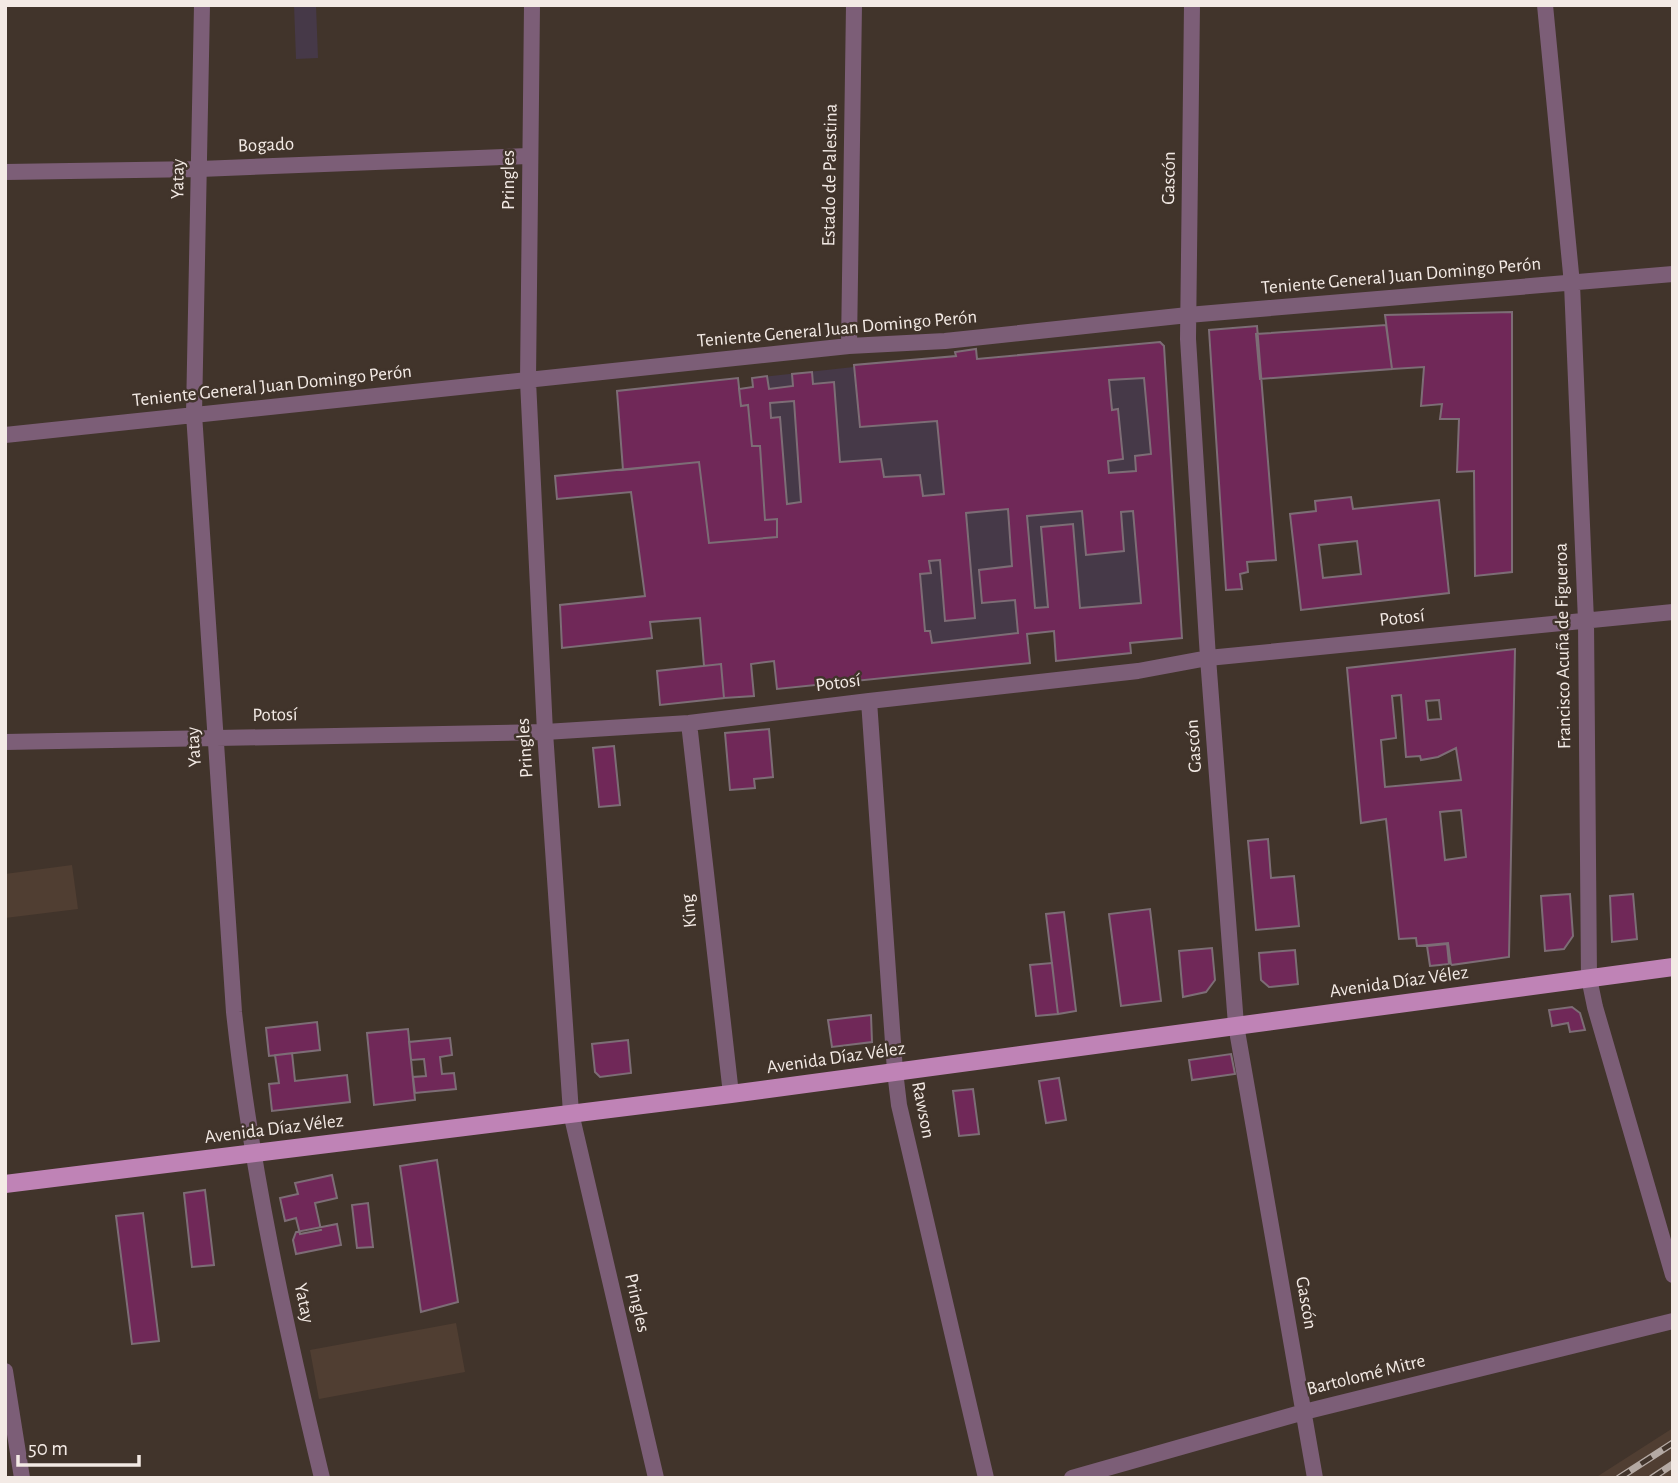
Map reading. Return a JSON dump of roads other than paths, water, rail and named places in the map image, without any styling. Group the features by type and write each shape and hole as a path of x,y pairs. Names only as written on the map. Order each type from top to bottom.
{"main road":[{"name":"Avenida Díaz Vélez","path":"5,1184 731,1094 1673,967"}],"street":[{"name":"Yatay","path":"202,5 194,414 233,1012 252,1153 276,1275 322,1478"},
{"name":"Pringles","path":"532,5 528,381 545,733 571,1113 656,1478"},
{"name":"Estado de Palestina","path":"849,346 854,5"},
{"name":"Gascón","path":"1192,5 1188,315 1208,658 1236,1025 1315,1478"},
{"name":"Francisco Acuña de Figueroa","path":"1545,5 1572,284 1586,621 1589,978 1595,1007 1673,1275"},
{"name":"Bogado","path":"5,172 200,169 529,156"},
{"name":"Teniente General Juan Domingo Perón","path":"5,435 849,346 945,341 1188,315 1673,274"},
{"name":"Potosí","path":"5,742 545,733 689,723 1138,671 1208,658 1673,612"},
{"name":"Rawson","path":"869,701 895,1071 900,1105 986,1478"},
{"name":"King","path":"689,723 731,1094"},
{"name":"Bartolomé Mitre","path":"1072,1478 1304,1412 1673,1321"},
{"path":"6,1380 23,1478"}],"railway":[{"path":"1619,1478 1673,1443"},
{"path":"1652,1478 1673,1464"}]}
